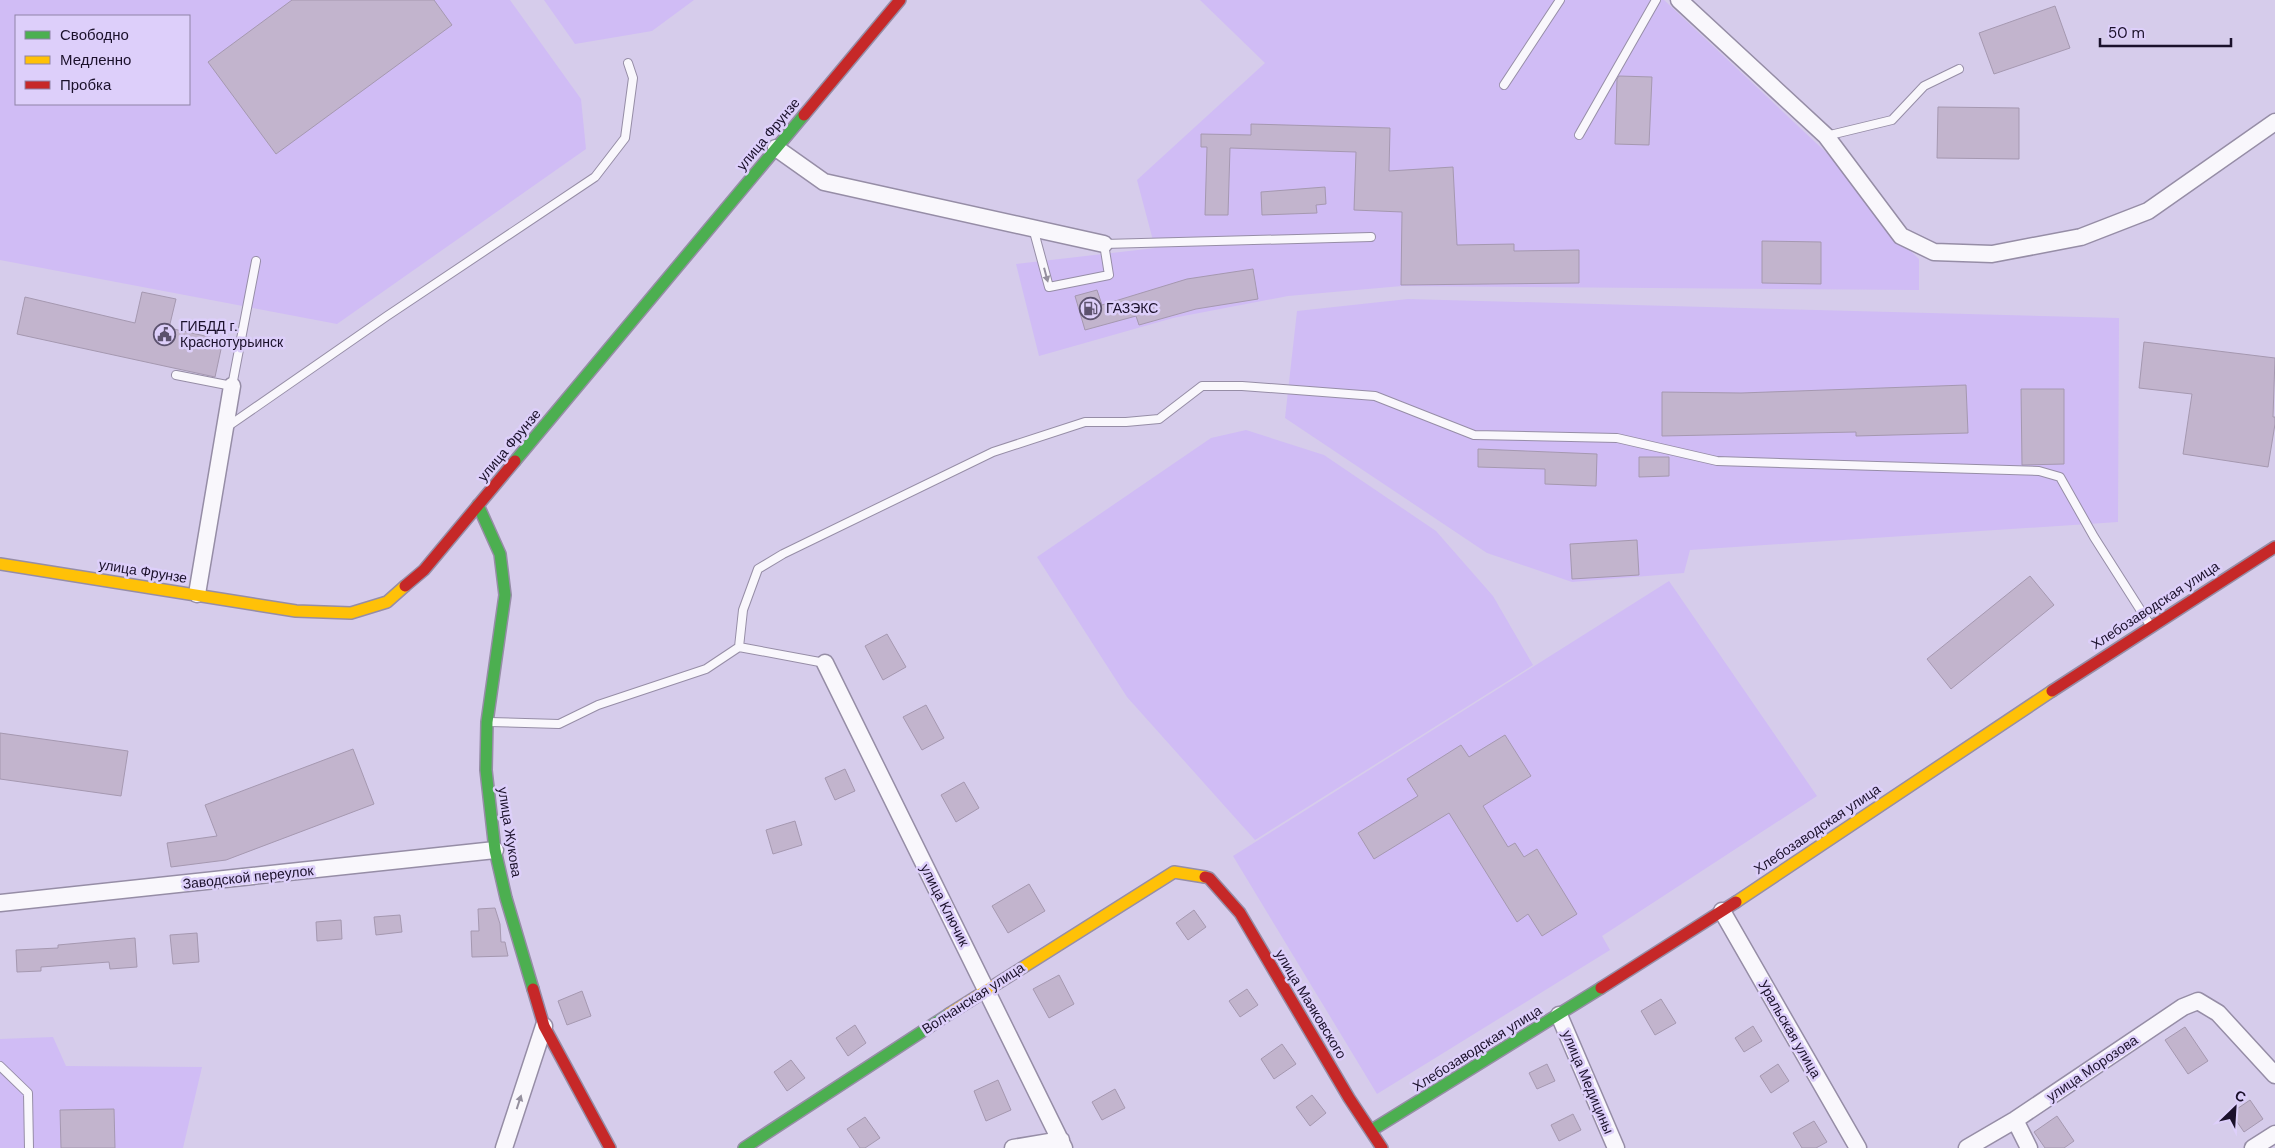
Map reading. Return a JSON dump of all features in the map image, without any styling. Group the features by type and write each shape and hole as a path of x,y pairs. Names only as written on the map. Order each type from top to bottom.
{"street":[{"name":"улица Фрунзе","path":"0,564 296,611 351,613 387,602 424,570 900,0"},
{"path":"1679,0 1826,136 1901,236 1934,252 1992,254 2081,237 2148,211 2275,122"},
{"path":"776,148 824,182 1104,244"},
{"path":"197,594 232,386"},
{"name":"улица Жукова","path":"478,505 500,554 505,595 487,722 486,770 495,850 506,898 544,1026 610,1148"},
{"name":"Хлебозаводская улица","path":"1372,1130 1559,1015 1722,911 2150,625 2275,547"},
{"name":"улица Ключик","path":"824,662 987,988 1062,1144"},
{"name":"Заводской переулок","path":"0,903 495,850"},
{"name":"Волчанская улица","path":"744,1148 987,988 1174,872 1209,878"},
{"name":"улица Маяковского","path":"1209,878 1240,913 1349,1098 1372,1130 1382,1148"},
{"name":"Уральская улица","path":"1722,911 1858,1148"},
{"name":"улица Морозова","path":"1967,1148 2015,1120 2183,1007 2198,1001 2218,1012 2275,1075"},
{"name":"улица Медицины","path":"1559,1015 1616,1148"},
{"path":"504,1148 544,1026"},
{"path":"2015,1120 2029,1148"},
{"path":"2253,1148 2275,1134"},
{"path":"1014,1148 1062,1144"}],"lane":[{"path":"1504,85 1560,0"},
{"path":"1579,135 1656,0"},
{"path":"225,428 594,177 625,138 633,78 628,63"},
{"path":"1826,136 1892,120 1924,86 1959,69"},
{"path":"1033,228 1049,287 1109,275 1104,244 1371,237"},
{"path":"176,375 232,386 256,261"},
{"path":"739,647 744,610 758,568 782,554 993,452 1085,422 1126,422 1159,419 1202,386 1242,386 1374,396 1474,434 1617,438 1717,462 2040,472 2060,477 2094,538 2150,625"},
{"path":"487,722 559,724 598,705 706,669 739,647 824,662"},
{"path":"0,1066 28,1093 29,1148"}],"shaded area":[{"path":"0,0 510,0 581,99 586,149 337,324 0,260"},
{"path":"544,0 694,0 652,31 575,44"},
{"path":"1200,0 1664,0 1847,172 1898,239 1919,259 1919,290 1402,286 1288,296 1173,318 1039,356 1016,264 1155,248 1137,180 1265,63"},
{"path":"1408,299 2119,318 2118,522 1690,550 1684,573 1572,582 1487,553 1285,418 1297,311"},
{"path":"1246,430 1324,455 1436,531 1493,596 1533,665 1255,840 1127,697 1037,557 1211,438"},
{"path":"1669,581 1817,796 1602,936 1610,950 1377,1094 1233,856"},
{"path":"53,1037 66,1066 202,1067 183,1148 0,1148 0,1039"}],"building":[{"path":"292,0 434,0 452,25 276,154 208,62"},
{"path":"2055,6 2070,48 1994,74 1979,33"},
{"path":"1619,76 1652,77 1649,145 1615,144 1617,79"},
{"path":"1938,107 2019,108 2019,159 1937,158"},
{"path":"1251,124 1390,128 1389,171 1453,167 1457,245 1514,244 1514,251 1579,250 1579,283 1401,285 1402,212 1354,210 1356,152 1230,148 1228,215 1205,215 1207,147 1201,147 1201,134 1251,135"},
{"path":"1325,187 1326,204 1316,205 1317,213 1262,215 1261,192"},
{"path":"1762,241 1821,242 1821,284 1762,283"},
{"path":"1253,269 1258,299 1196,309 1139,325 1136,316 1085,330 1075,296 1097,290 1102,305 1187,279"},
{"path":"142,292 176,299 169,328 223,340 215,377 17,334 25,297 135,323"},
{"path":"2144,342 2275,358 2273,417 2275,417 2275,424 2268,467 2183,454 2192,394 2139,388"},
{"path":"1966,385 1968,433 1856,436 1856,432 1662,436 1662,392 1741,393"},
{"path":"2021,389 2064,389 2064,464 2022,465"},
{"path":"1478,449 1597,454 1596,486 1545,484 1545,469 1478,467"},
{"path":"1639,457 1669,457 1669,476 1639,477"},
{"path":"1637,540 1639,575 1572,579 1570,544"},
{"path":"2030,576 2054,605 1951,689 1927,659"},
{"path":"887,634 906,667 883,680 865,646"},
{"path":"926,705 944,738 922,750 903,717"},
{"path":"0,733 128,751 121,796 0,779"},
{"path":"1505,735 1531,776 1483,806 1508,847 1515,843 1524,857 1537,849 1577,914 1542,936 1528,914 1517,922 1449,813 1374,859 1358,833 1418,796 1407,779 1461,745 1469,757"},
{"path":"353,749 374,804 226,860 171,867 167,843 217,836 205,805"},
{"path":"845,769 855,791 835,800 825,778"},
{"path":"964,782 979,808 956,822 941,795"},
{"path":"795,821 802,845 773,854 766,830"},
{"path":"1029,884 1045,911 1008,933 992,906"},
{"path":"495,908 500,924 501,942 505,942 508,956 472,957 471,931 479,931 478,909"},
{"path":"1194,910 1206,927 1188,940 1176,923"},
{"path":"400,915 402,932 376,935 374,917"},
{"path":"341,920 342,939 317,941 316,922"},
{"path":"197,933 199,962 173,964 170,935"},
{"path":"135,938 137,967 110,969 109,962 41,967 41,971 17,972 16,950 58,948 58,945"},
{"path":"1059,975 1074,1004 1049,1018 1033,989"},
{"path":"1247,989 1258,1005 1240,1017 1229,1001"},
{"path":"582,991 591,1016 567,1025 558,1001"},
{"path":"1661,999 1676,1023 1655,1035 1641,1011"},
{"path":"855,1025 866,1043 848,1056 836,1038"},
{"path":"1753,1026 1762,1041 1744,1052 1735,1038"},
{"path":"2185,1027 2208,1061 2188,1074 2165,1040"},
{"path":"1282,1044 1296,1064 1274,1079 1261,1059"},
{"path":"791,1060 805,1078 787,1091 774,1072"},
{"path":"1547,1064 1555,1081 1537,1089 1529,1073"},
{"path":"1778,1064 1789,1081 1771,1093 1760,1076"},
{"path":"998,1080 1011,1110 986,1121 974,1091"},
{"path":"1115,1089 1125,1108 1102,1120 1092,1102"},
{"path":"1312,1095 1326,1113 1310,1126 1296,1107"},
{"path":"2250,1100 2263,1119 2244,1132 2231,1113"},
{"path":"114,1109 115,1148 61,1148 60,1110"},
{"path":"1573,1114 1581,1130 1559,1141 1551,1125"},
{"path":"2057,1116 2074,1141 2064,1148 2045,1148 2034,1132"},
{"path":"865,1117 880,1138 865,1148 860,1148 847,1129"},
{"path":"1814,1121 1827,1142 1816,1148 1802,1148 1793,1133"}],"traffic: fast":[{"path":"515,461 804,115"},
{"path":"478,505 500,554 505,595 487,722 486,770 495,850 506,898 533,989"},
{"path":"1372,1130 1601,988"},
{"path":"744,1148 949,1014"}],"traffic: slow":[{"path":"0,564 296,611 351,613 387,602 405,586"},
{"path":"1736,902 2052,691"},
{"path":"949,1014 1174,872 1205,877"}],"traffic: jam":[{"path":"804,115 900,0"},
{"path":"405,586 424,570 515,461"},
{"path":"2052,691 2275,547"},
{"path":"1205,877 1209,878 1240,913 1349,1098 1382,1148"},
{"path":"1601,988 1736,902"},
{"path":"533,989 544,1026 610,1148"}],"place":[{"name":"ГАЗЭКС","path":"1090,308"},
{"name":"ГИБДД г. Краснотурьинск","path":"164,334"}]}
